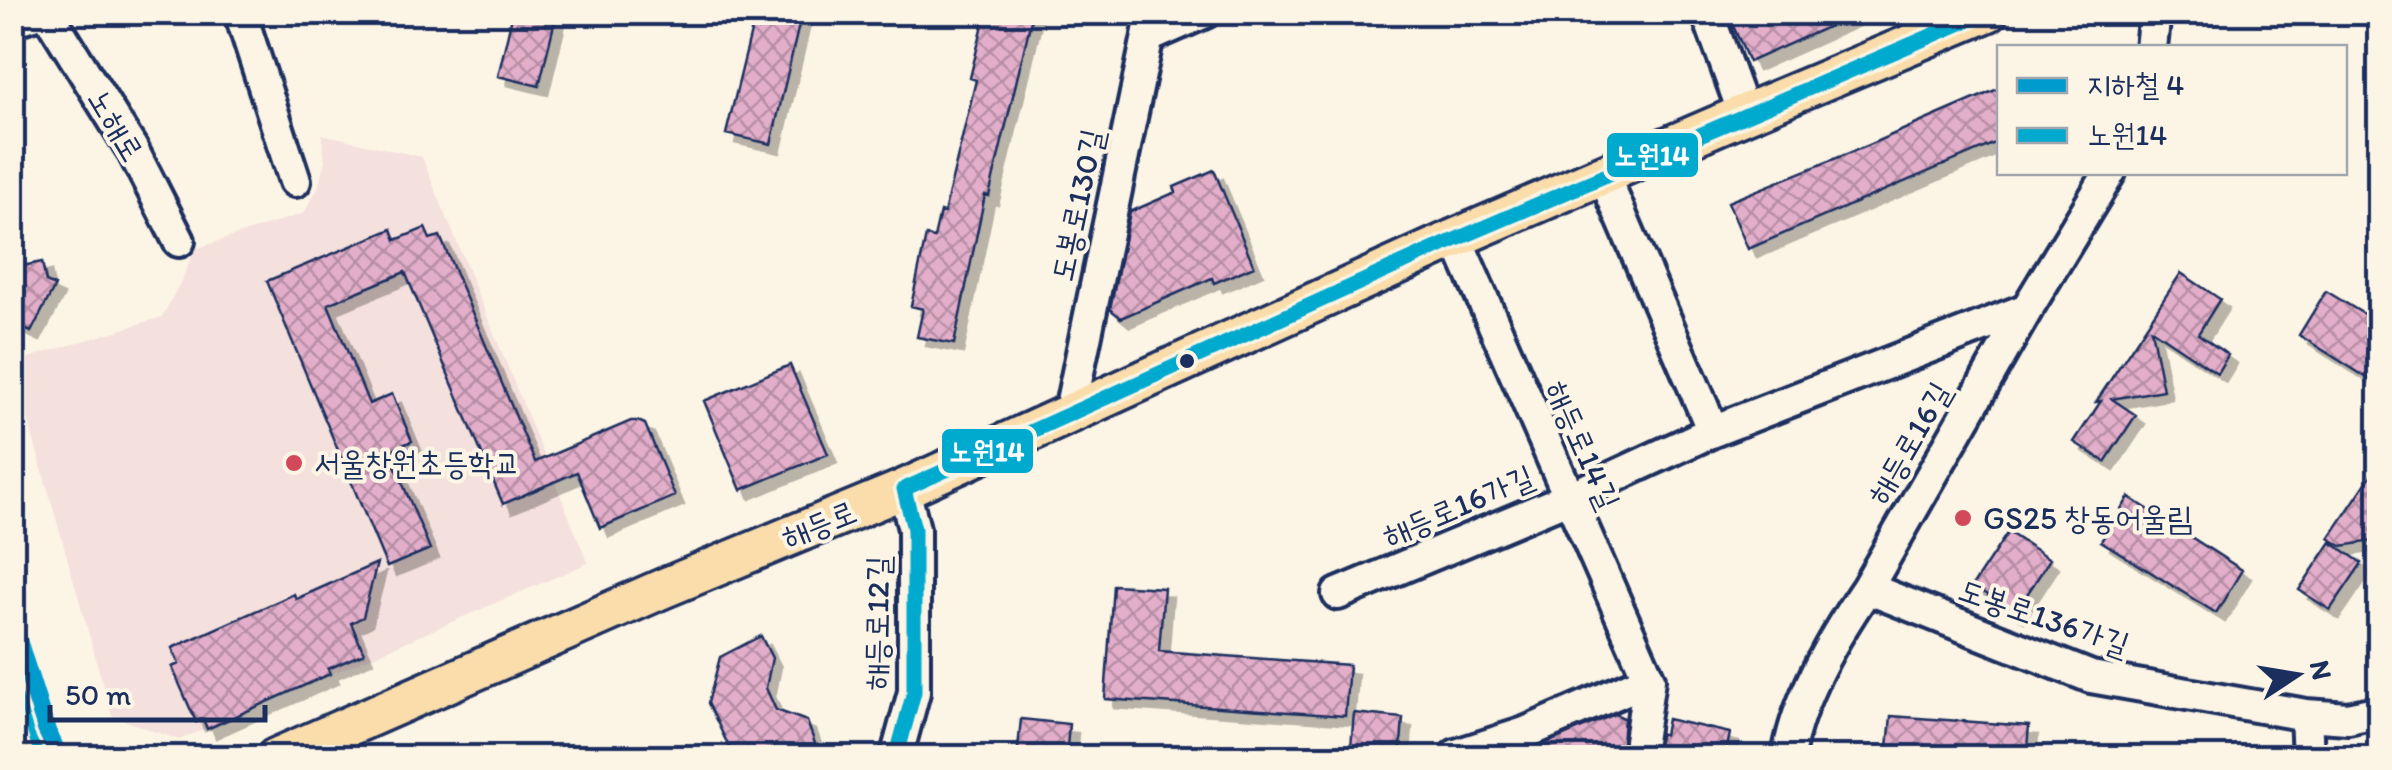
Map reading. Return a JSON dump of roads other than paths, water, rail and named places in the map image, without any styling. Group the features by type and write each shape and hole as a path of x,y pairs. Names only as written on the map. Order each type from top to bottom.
{"main road":[{"name":"해등로","path":"276,758 664,588 904,489 1456,238 1988,12"},
{"path":"12,656 42,758"}],"street":[{"name":"노해로","path":"12,21 43,12 132,149 179,242"},
{"path":"240,12 295,181"},
{"path":"1150,25 1206,12"},
{"path":"1706,12 1744,114"},
{"path":"2151,45 2155,12"},
{"name":"도봉로130길","path":"1070,411 1150,25"},
{"path":"1603,174 1713,430"},
{"name":"해등로16길","path":"1788,758 1812,684 1842,624 1867,588 2108,175"},
{"name":"해등로14길","path":"1456,238 1649,678"},
{"name":"해등로16가길","path":"1338,594 1568,498 1713,430 2027,309"},
{"name":"해등로12길","path":"896,758 914,692 914,528 904,489"},
{"name":"도봉로136가길","path":"1867,588 2091,677 2306,715 2348,718 2380,711"},
{"path":"1640,741 1649,678"},
{"path":"1456,755 1525,733 1649,678"},
{"path":"2306,715 2308,758"}],"metro line":[{"name":"4","path":"12,621 46,729 60,758"}],"place":[{"name":"서울창원초등학교","path":"294,463"},
{"name":"GS25 창동어울림","path":"1963,518"}]}
